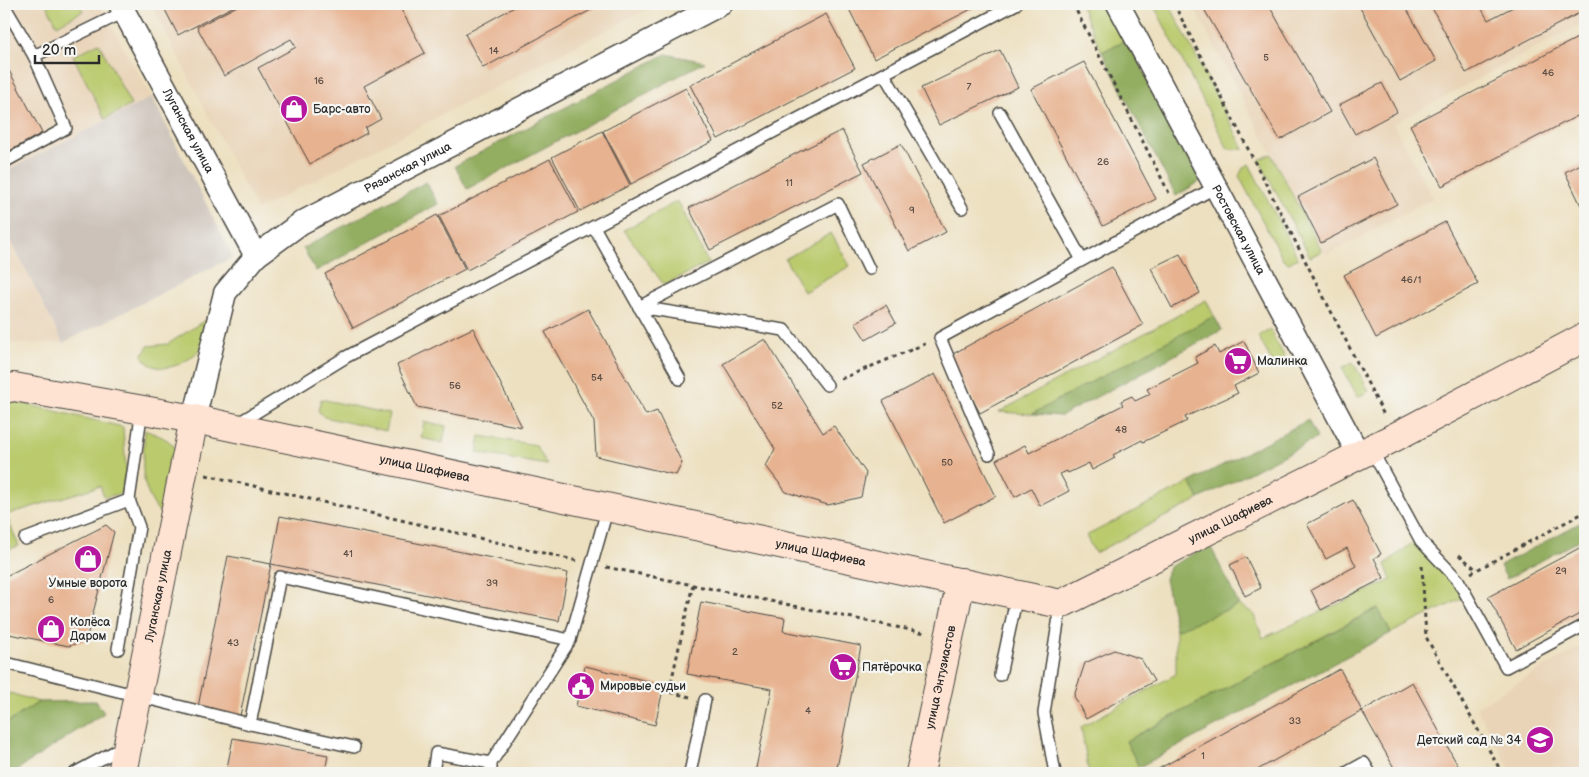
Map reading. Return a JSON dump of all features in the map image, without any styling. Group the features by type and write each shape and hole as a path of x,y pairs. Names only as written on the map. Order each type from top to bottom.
{"street":[{"name":"Рязанская улица","path":"194,419 225,293 256,256 301,223 721,4"},
{"name":"Ростовская улица","path":"1118,4 1216,187 1365,452"},
{"name":"Луганская улица","path":"122,8 256,256"},
{"name":"улица Шафиева","path":"4,389 14,387 194,419 1061,604 1395,437 1585,337"},
{"name":"Луганская улица","path":"122,773 194,419"},
{"name":"улица Энтузиастов","path":"920,773 961,582"}],"lane":[{"path":"232,427 346,357 1016,4"},
{"path":"4,5 34,56 66,128 4,162"},
{"path":"34,56 122,8"},
{"path":"884,74 962,208"},
{"path":"1000,113 1082,260"},
{"path":"990,454 940,338 1216,187"},
{"path":"640,307 838,204 869,269"},
{"path":"594,227 680,379"},
{"path":"640,307 784,330 827,385"},
{"path":"118,649 139,527 129,500 142,409"},
{"path":"1365,452 1421,541 1458,580 1506,666 1585,625"},
{"path":"25,539 129,500"},
{"path":"433,773 436,753 491,768 570,640 608,507"},
{"path":"250,724 280,577 570,640"},
{"path":"1000,675 1017,595"},
{"path":"1055,773 1044,713 1061,604"},
{"path":"4,668 10,664 250,724 354,747"},
{"path":"690,773 705,700"},
{"path":"75,773 128,744"},
{"path":"1346,773 1364,763 1370,773"}],"path":[{"path":"1073,4 1176,208"},
{"path":"1174,4 1395,437"},
{"path":"827,385 940,338"},
{"path":"184,470 592,564 948,638"},
{"path":"1458,580 1585,512"},
{"path":"1421,541 1426,637 1502,773"},
{"path":"693,584 669,692 705,700"}],"shaded area":[{"path":"4,4 99,4 152,97 4,172"},
{"path":"151,4 657,4 257,210"},
{"path":"1192,4 1585,4 1585,22 1393,124 1433,198 1326,255"},
{"path":"152,97 233,257 63,343 4,227 4,172"},
{"path":"4,227 63,343 8,344 4,346"},
{"name":"Детский сад № 34","path":"1585,644 1585,773 1512,773 1476,707"}],"green space":[{"path":"46,4 79,4 83,11 57,25"},
{"path":"1080,4 1109,4 1127,39 1102,52"},
{"path":"1153,4 1169,4 1244,149 1228,149"},
{"path":"1127,39 1201,181 1176,196 1102,52"},
{"path":"99,43 131,105 105,119 73,56"},
{"path":"666,54 705,62 467,189 455,166"},
{"path":"1271,154 1322,251 1310,257 1259,160"},
{"path":"1249,164 1298,258 1289,263 1283,260 1239,176 1243,168"},
{"path":"426,182 438,204 316,271 303,248"},
{"path":"678,201 708,263 664,285 624,230"},
{"path":"831,233 850,266 804,292 785,259"},
{"path":"1206,300 1214,316 1032,414 999,412"},
{"path":"1214,316 1222,330 1061,416 1032,414"},
{"path":"205,320 209,327 206,339 200,349 188,360 166,368 153,366 142,356 148,346 168,344"},
{"path":"1270,330 1288,363 1276,369 1258,336"},
{"path":"1353,362 1369,391 1358,397 1342,368"},
{"path":"321,399 390,414 386,431 324,417 318,411"},
{"path":"13,401 123,427 126,470 121,494 104,497 100,486 6,515 19,546 4,551 4,406"},
{"path":"1308,420 1317,438 1199,499 1190,482"},
{"path":"424,422 446,426 443,443 421,438"},
{"path":"145,430 167,440 173,445 175,451 175,469 165,519 156,508 146,488 143,467"},
{"path":"480,436 536,445 547,465 477,453"},
{"path":"1190,482 1199,499 1095,553 1086,536"},
{"path":"1585,520 1585,537 1507,579 1500,566"},
{"path":"1415,541 1454,583 1463,598 1391,633 1377,608 1126,741 1139,767 1124,773 1089,773 1081,727 1176,674 1176,630 1239,605 1253,613 1263,638 1391,580 1385,564"},
{"path":"1210,545 1239,605 1176,630 1165,579 1169,567"},
{"path":"1378,608 1391,633 1139,767 1126,741"},
{"path":"10,693 39,702 4,725 4,697"},
{"path":"96,701 104,713 12,773 4,773 4,725 39,702"}],"building":[{"path":"162,4 238,4 178,35"},
{"path":"241,4 398,4 425,53 364,86 381,119 365,128 367,133 310,164 258,68 296,47 291,39 224,76 197,27"},
{"path":"520,4 602,4 483,68 465,34"},
{"path":"981,4 874,59 847,5"},
{"path":"1201,4 1268,4 1330,112 1280,140"},
{"path":"1358,4 1404,4 1436,61 1400,81"},
{"path":"1430,4 1479,4 1488,20 1519,4 1585,4 1585,10 1466,73"},
{"path":"826,14 855,68 718,139 690,85"},
{"path":"1585,34 1585,112 1442,186 1410,125"},
{"path":"1000,50 1018,87 939,125 921,88"},
{"path":"4,61 42,133 4,154"},
{"path":"1084,62 1156,199 1103,226 1031,89"},
{"path":"1382,83 1397,112 1355,134 1339,105"},
{"path":"686,88 713,141 631,184 603,131"},
{"path":"842,130 863,172 710,250 689,208"},
{"path":"602,131 630,185 580,211 552,157"},
{"path":"901,144 946,232 909,251 864,163"},
{"path":"1373,158 1397,204 1321,243 1298,197"},
{"path":"550,159 578,212 467,270 439,216"},
{"path":"1585,162 1585,214 1565,172"},
{"path":"437,215 465,269 353,328 325,274"},
{"path":"1445,222 1478,284 1376,338 1344,275"},
{"path":"1180,254 1200,293 1172,308 1151,268"},
{"path":"1112,267 1143,325 980,413 949,356"},
{"path":"886,305 896,323 866,340 855,323"},
{"path":"588,309 646,415 657,411 682,463 676,475 596,456 594,422 545,332"},
{"path":"473,328 522,427 417,407 397,365"},
{"path":"765,339 823,433 834,426 866,473 861,497 828,505 786,492 766,466 775,449 723,364"},
{"path":"1244,341 1259,373 1234,386 1238,393 1185,417 1187,421 1143,442 1142,440 1113,455 1115,458 1092,470 1089,463 1068,473 1067,471 1060,474 1069,491 1040,506 1031,488 1015,497 996,460 1025,445 1029,453 1123,405 1121,401 1132,396 1135,401 1150,394 1147,389 1198,363 1195,357 1215,346 1219,354"},
{"path":"935,374 996,496 944,523 883,401"},
{"path":"1353,500 1381,554 1374,558 1384,578 1321,610 1311,590 1356,566 1347,548 1326,559 1307,524"},
{"path":"280,516 568,573 559,621 271,564"},
{"path":"106,525 114,532 86,640 69,646 4,633 4,577"},
{"path":"1585,545 1585,611 1516,649 1488,597"},
{"path":"228,556 271,564 240,716 198,707"},
{"path":"1246,557 1261,588 1245,596 1230,565"},
{"path":"701,602 785,618 783,631 861,646 836,773 755,773 772,689 687,674"},
{"path":"1114,650 1141,659 1154,681 1086,719 1074,696 1085,663"},
{"path":"585,666 664,685 655,725 576,706"},
{"path":"1340,669 1362,711 1252,773 1151,773"},
{"path":"1412,682 1462,773 1397,773 1362,711"},
{"path":"233,738 328,755 325,773 226,773"}],"place":[{"name":"Барс-авто","path":"294,109"},
{"name":"Малинка","path":"1238,361"},
{"name":"Умные ворота","path":"88,559"},
{"name":"Колёса Даром","path":"51,629"},
{"name":"Пятёрочка","path":"843,667"},
{"name":"Мировые судьи","path":"581,686"},
{"name":"Детский сад № 34","path":"1540,740"}]}
